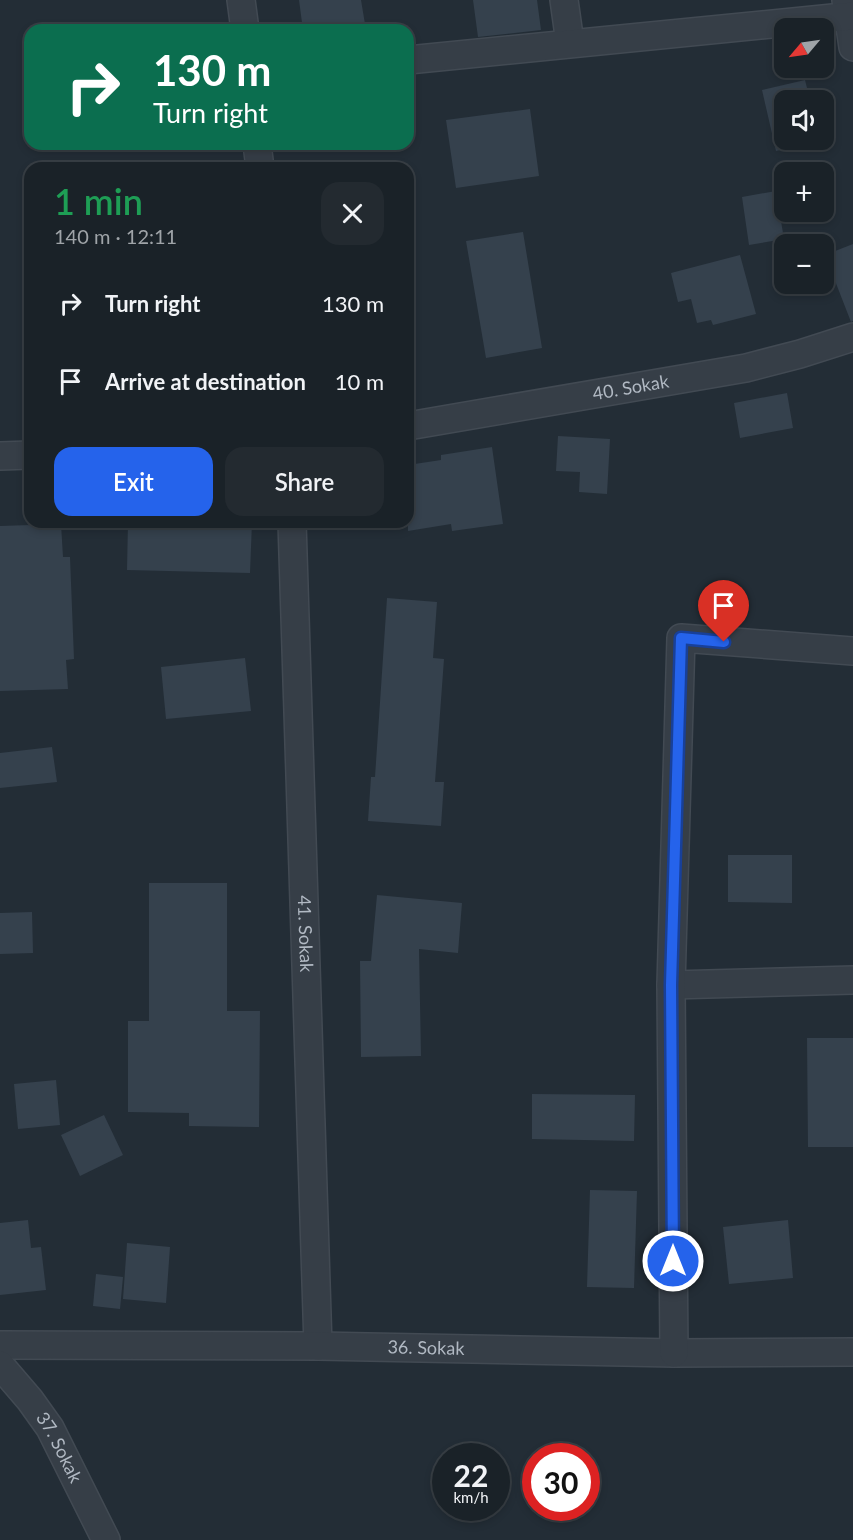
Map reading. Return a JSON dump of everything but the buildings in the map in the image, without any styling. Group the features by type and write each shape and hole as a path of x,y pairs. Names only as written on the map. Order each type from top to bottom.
{"street":[{"path":"241,0 244,24"},
{"path":"564,0 570,44"},
{"path":"414,59 570,44 849,11 853,47"},
{"name":"40. Sokak","path":"414,425 746,368 853,337"},
{"path":"0,456 24,455"},
{"name":"41. Sokak","path":"292,528 318,1346"},
{"path":"674,1353 671,985 681,638 853,651"},
{"path":"671,985 853,980"},
{"name":"36. Sokak","path":"0,1345 318,1346 674,1353 853,1353"},
{"name":"37. Sokak","path":"0,1365 50,1428 106,1540"}],"route":[{"path":"673,1261 671,985 681,638 724,642"}]}
